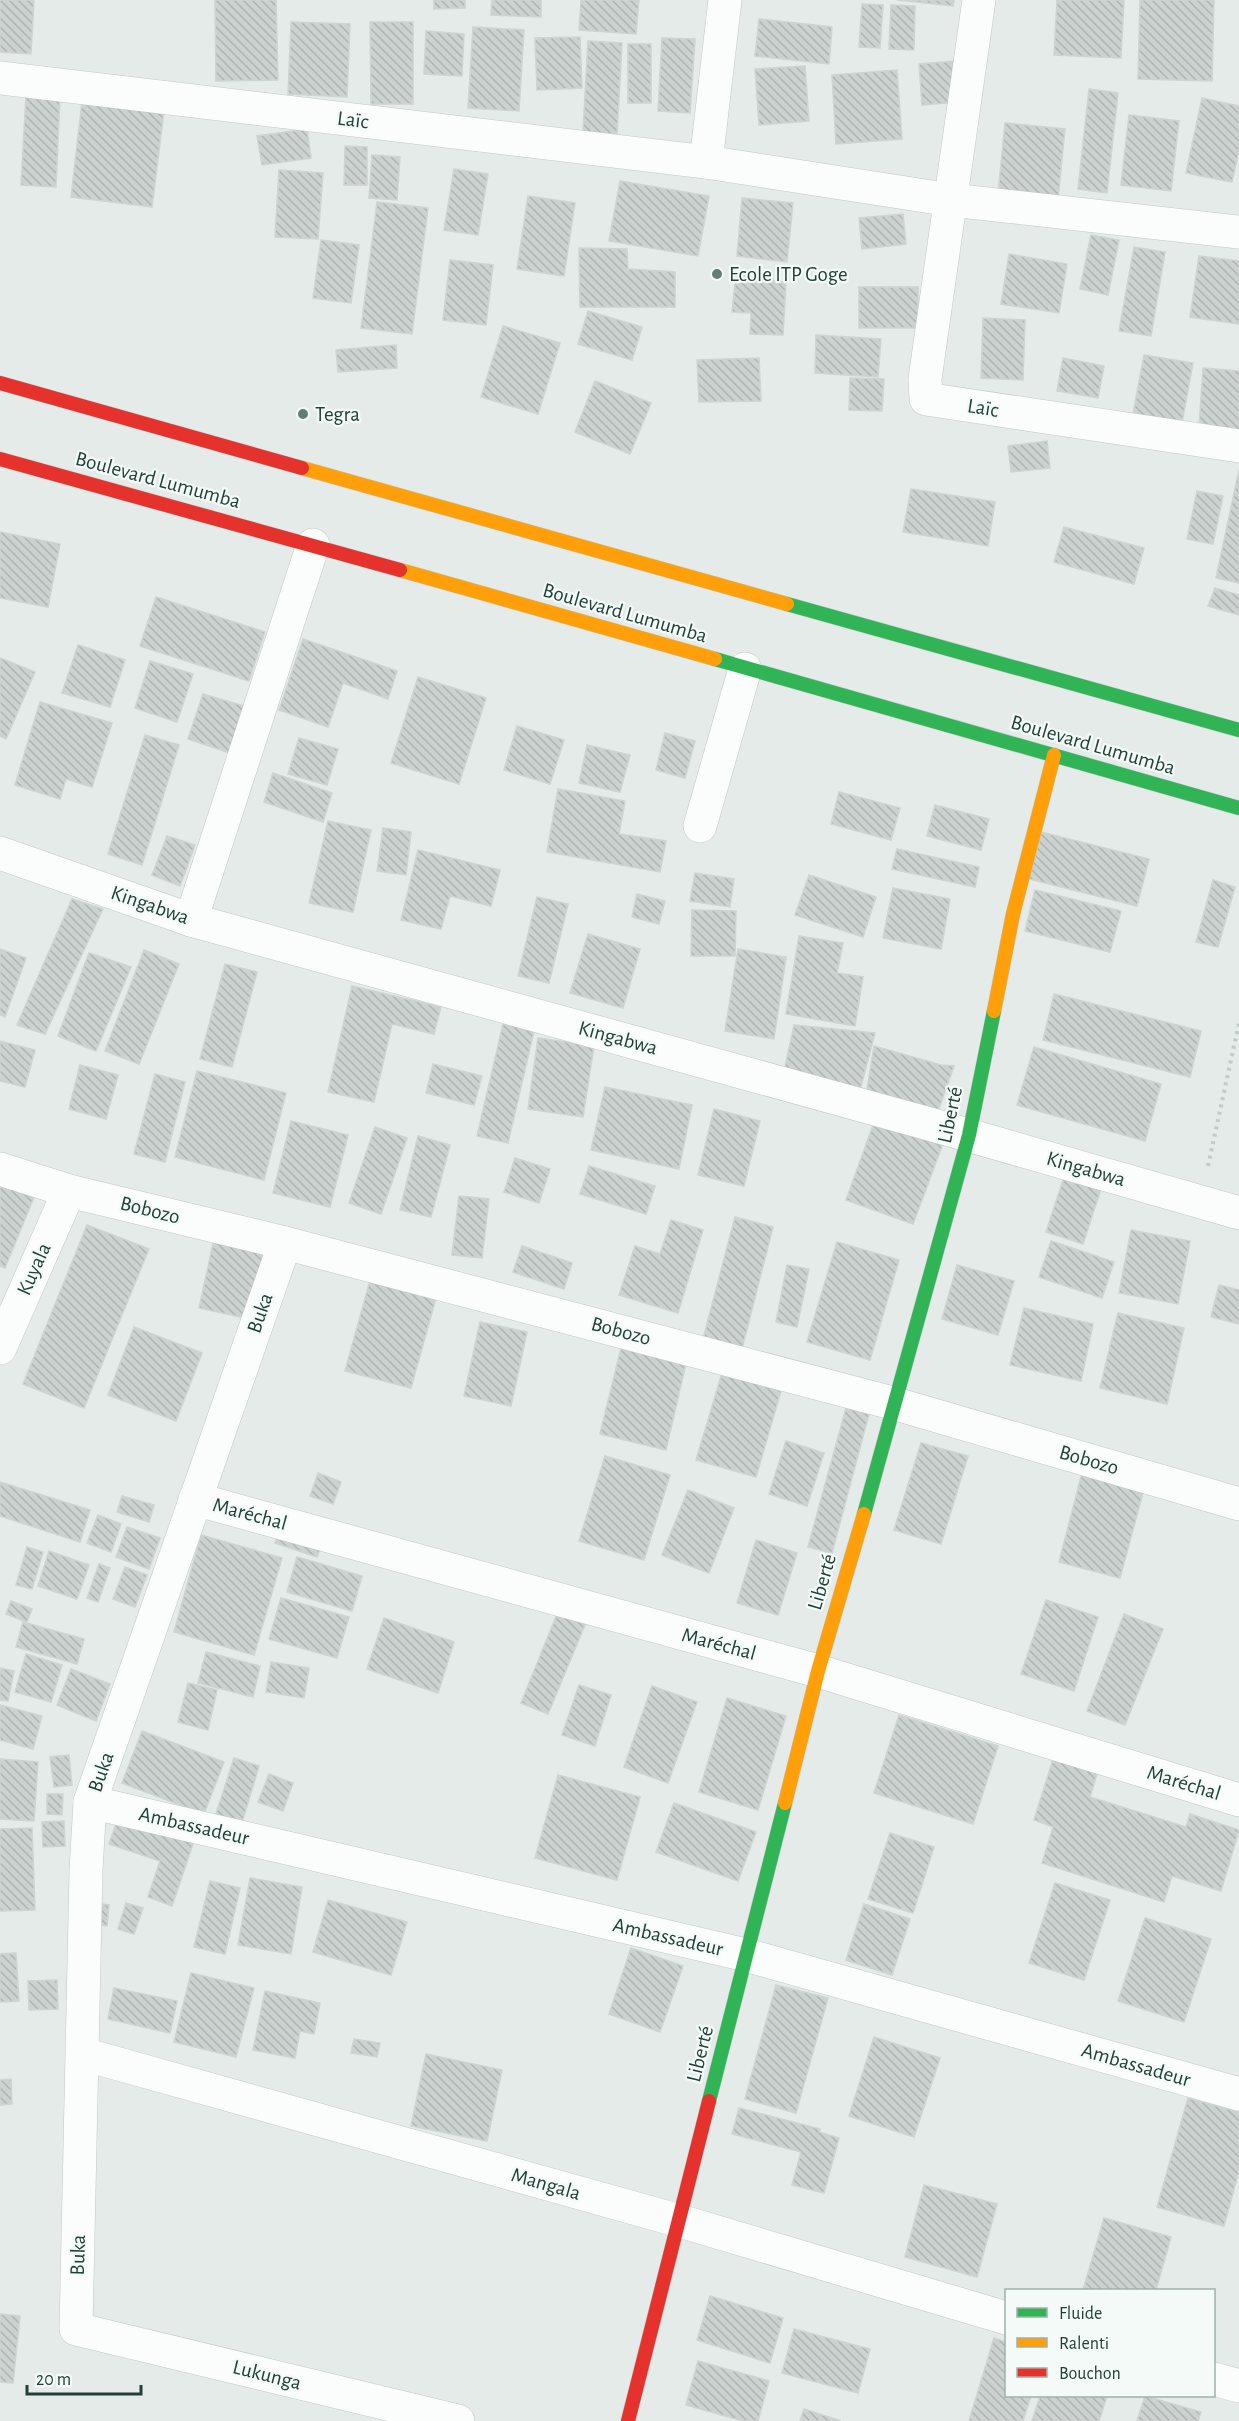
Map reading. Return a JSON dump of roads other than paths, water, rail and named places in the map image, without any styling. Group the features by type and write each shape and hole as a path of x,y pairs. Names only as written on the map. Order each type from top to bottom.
{"main road":[{"path":"0,383 1239,730"},
{"name":"Boulevard Lumumba","path":"0,459 313,545 1239,808"},
{"name":"Liberté","path":"628,2421 818,1671 896,1404 969,1135 1013,914 1054,756"}],"street":[{"path":"706,162 725,0"},
{"name":"Laïc","path":"980,0 925,379 926,399 1239,446"},
{"name":"Laïc","path":"0,78 706,162 951,200 1239,232"},
{"path":"191,920 313,545"},
{"path":"700,826 746,669"},
{"name":"Kingabwa","path":"0,853 191,920 969,1135 1239,1213"},
{"name":"Bobozo","path":"0,1169 69,1191 285,1243 896,1404 1239,1504"},
{"name":"Kuyala","path":"0,1348 69,1191"},
{"name":"Buka","path":"76,2329 86,1870 90,1802 285,1243"},
{"name":"Maréchal","path":"195,1499 818,1671 1239,1800"},
{"name":"Ambassadeur","path":"90,1802 746,1955 1239,2094"},
{"name":"Mangala","path":"83,2054 680,2222 1005,2318"},
{"name":"Lukunga","path":"76,2329 458,2421"},
{"path":"1215,2379 1239,2386"}],"place":[{"name":"Ecole ITP Goge","path":"717,274"},
{"name":"Tegra","path":"303,414"}]}
